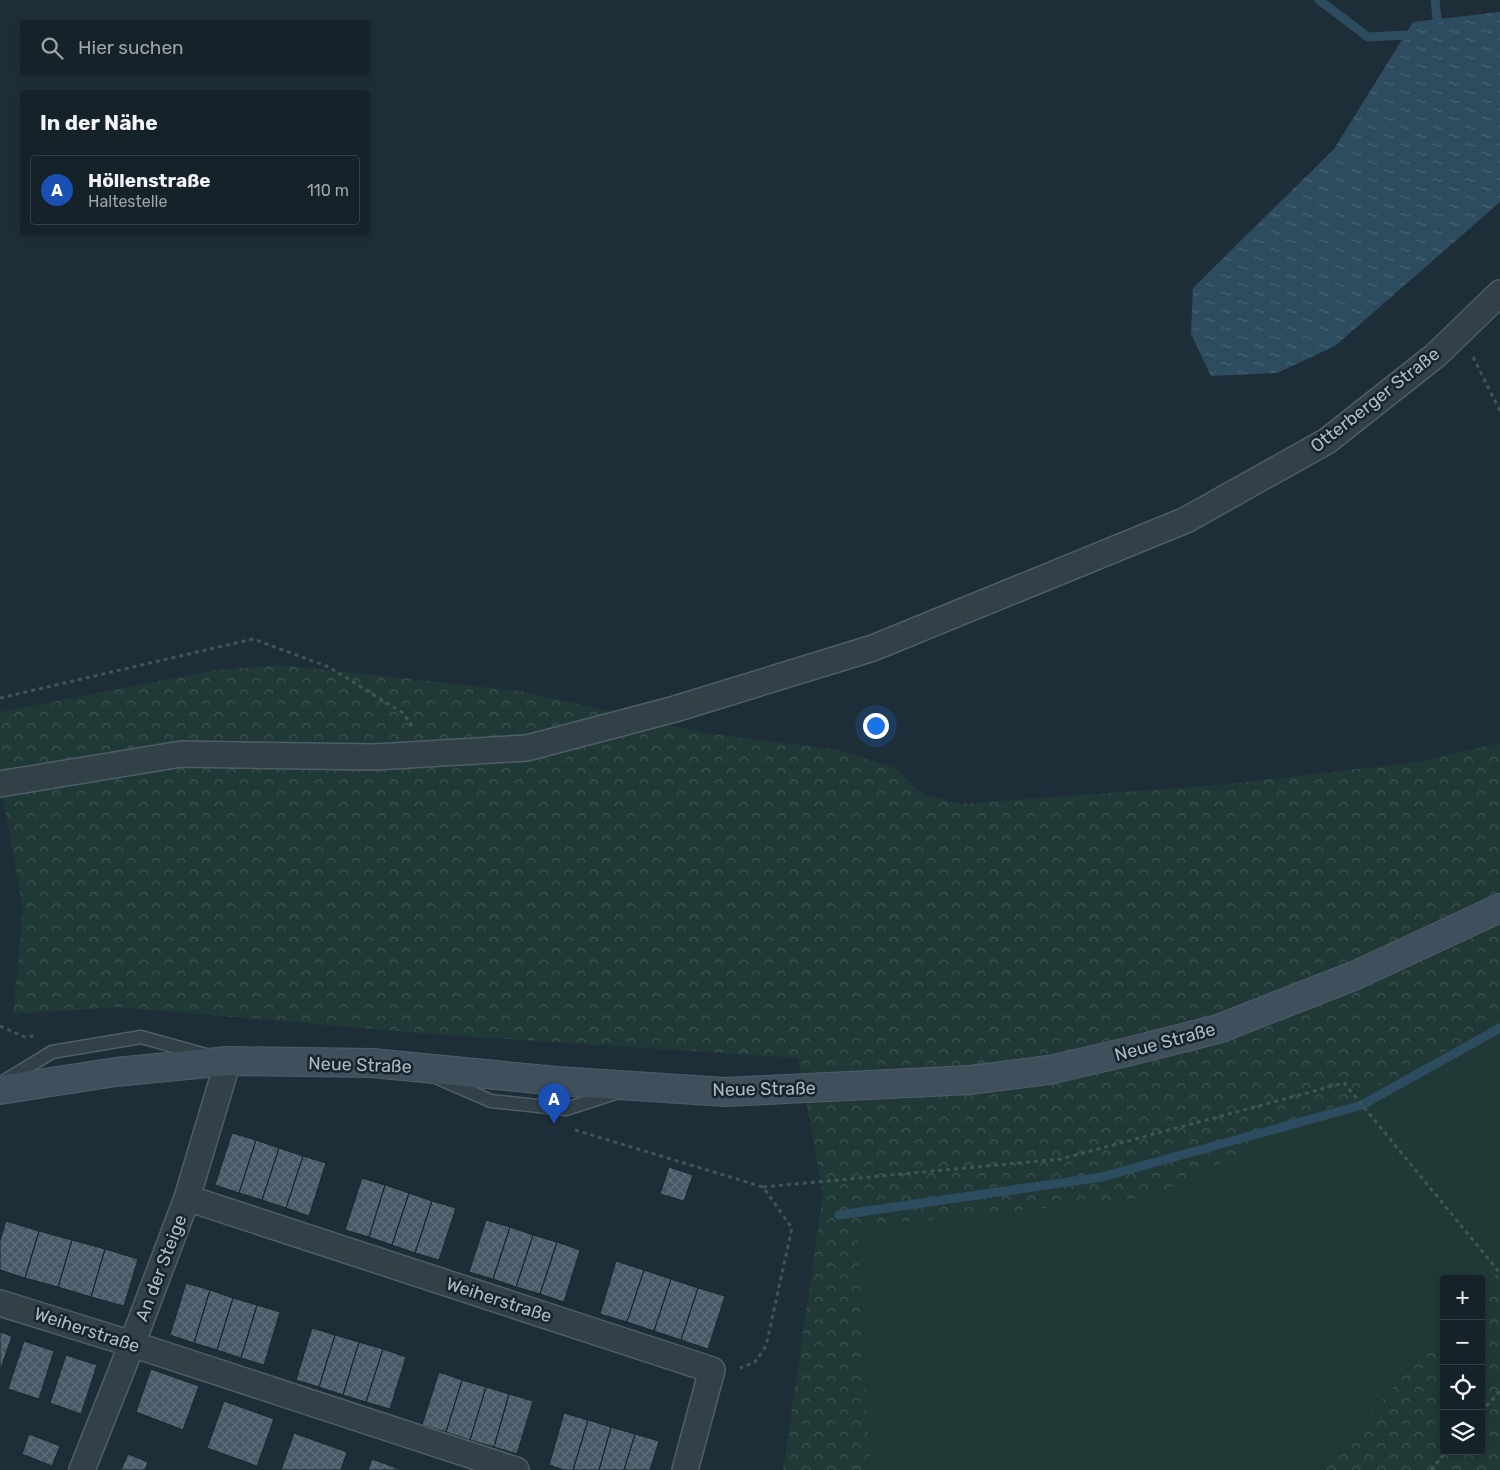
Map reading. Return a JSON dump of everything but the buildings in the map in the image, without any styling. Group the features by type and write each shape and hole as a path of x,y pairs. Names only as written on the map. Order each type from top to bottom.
{"main road":[{"name":"Neue Straße","path":"0,1090 116,1072 228,1061 372,1063 557,1081 726,1092 970,1080 1048,1070 1218,1028 1356,976 1500,908"}],"street":[{"name":"Otterberger Straße","path":"0,784 180,754 375,757 527,748 675,709 863,651 1186,520 1327,441 1436,355 1500,293"},
{"name":"An der Steige","path":"82,1470 187,1198 228,1061"},
{"name":"Weiherstraße","path":"187,1198 712,1370"},
{"name":"Weiherstraße","path":"0,1303 132,1344 488,1466 516,1470"},
{"path":"685,1470 712,1370"}],"lane":[{"path":"0,1083 52,1052 141,1037 228,1061"}],"path":[{"path":"1460,331 1500,410"},
{"path":"0,698 253,639 329,667 403,713 434,754"},
{"path":"0,1026 25,1037 43,1034"},
{"path":"573,1130 763,1187 1061,1159 1344,1083 1500,1273"},
{"path":"712,1370 738,1368 756,1362 766,1346 792,1228 763,1187"},
{"path":"1483,1410 1500,1391"},
{"path":"1431,1470 1444,1455"}],"green space":[{"path":"280,665 520,691 704,733 839,750 895,768 924,795 961,804 1220,785 1418,762 1500,743 1500,1016 1470,1040 1152,1197 857,1227 870,1470 783,1470 823,1194 798,1058 433,1034 117,1007 13,1014 23,910 0,780 0,712 216,670"},
{"path":"1500,1016 1500,1271 1485,1283 1485,1275 1440,1275 1440,1332 1323,1470 870,1470 857,1227 1152,1197 1470,1040"},
{"path":"1500,1271 1500,1470 1323,1470 1440,1332 1440,1455 1485,1455 1485,1283"}],"water":[{"path":"1500,12 1500,202 1335,346 1277,373 1211,376 1191,334 1193,288 1334,149 1413,22"}],"waterway":[{"path":"1319,0 1368,37 1405,35"},
{"path":"1435,0 1437,19"},
{"path":"839,1215 1102,1177 1362,1105 1500,1028"}],"place":[{"name":"Höllenstraße","path":"554,1124"}]}
